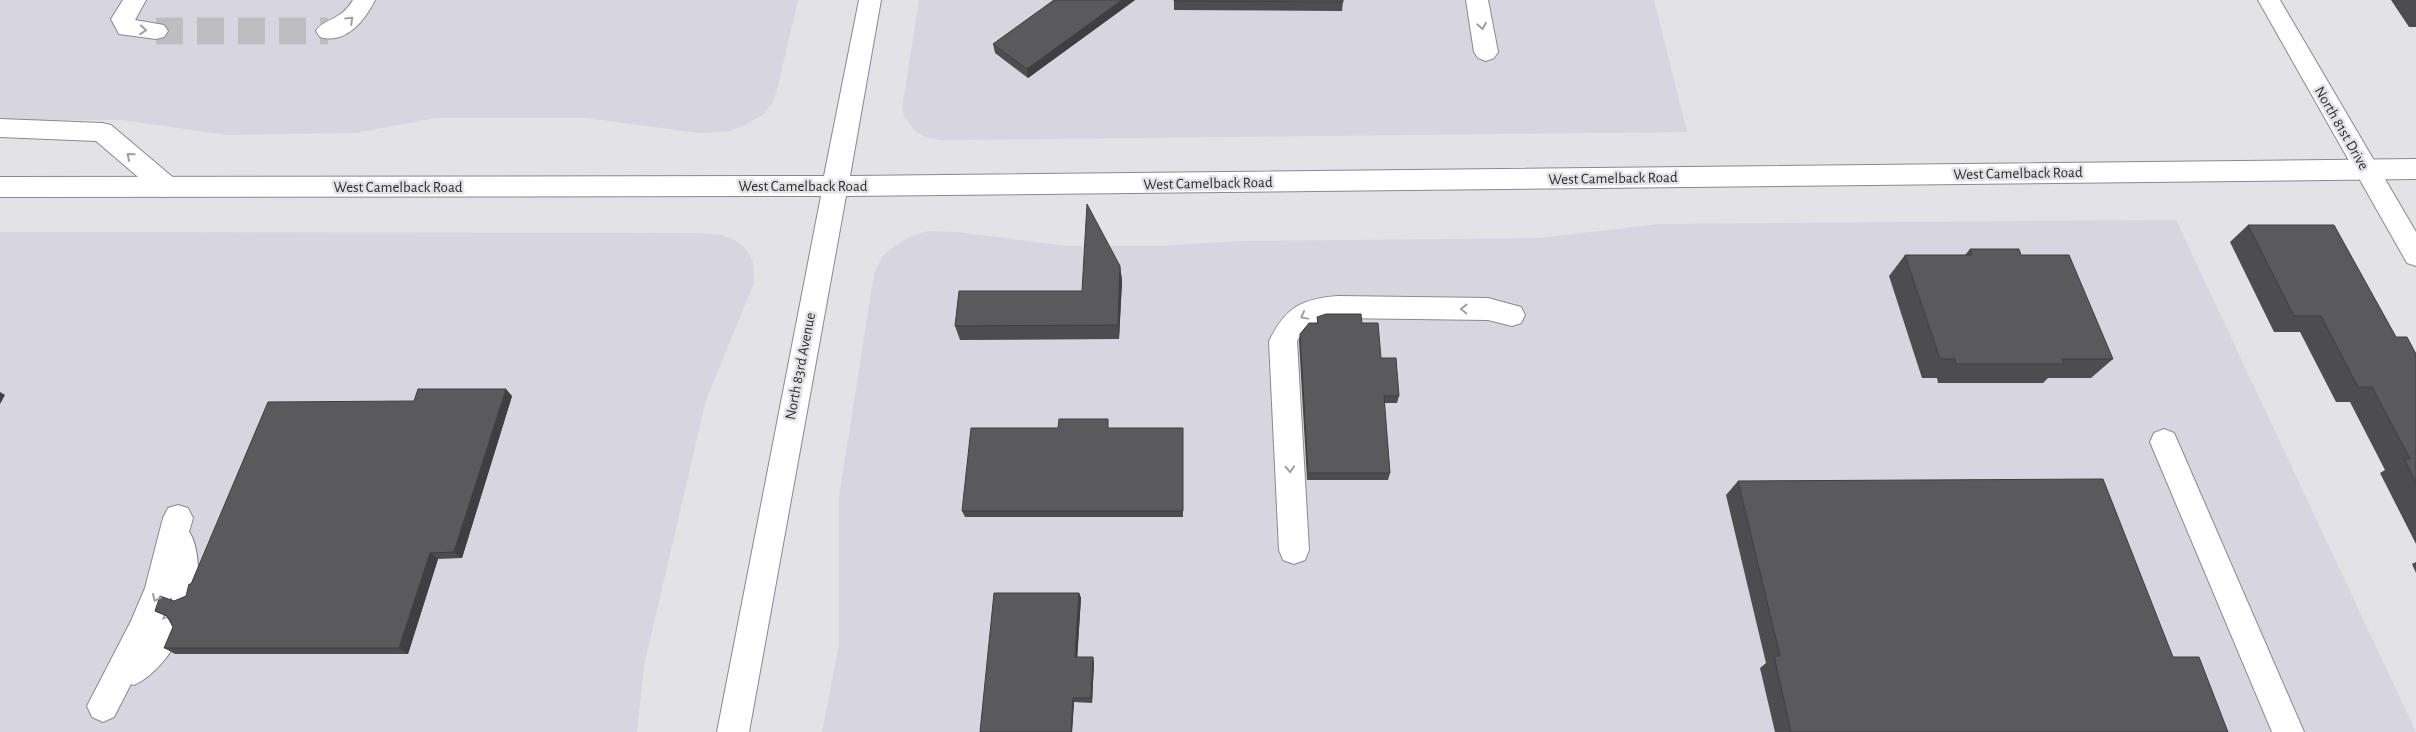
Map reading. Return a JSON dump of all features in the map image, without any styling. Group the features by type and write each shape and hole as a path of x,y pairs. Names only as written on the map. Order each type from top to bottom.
{"main road":[{"path":"135,0 123,19 126,28 156,31"},
{"path":"328,31 346,25 356,15 364,0"},
{"name":"North 83rd Avenue","path":"733,732 870,0"},
{"path":"1477,0 1486,52"},
{"name":"North 81st Drive","path":"2269,0 2416,255"},
{"path":"0,128 102,132 168,187"},
{"name":"West Camelback Road","path":"0,187 834,187 2416,169"},
{"path":"1294,550 1284,341 1291,324 1320,308 1338,307 1488,309 1512,315"},
{"path":"2164,442 2288,732"},
{"path":"166,633 103,706 142,631 160,588 178,518 184,591"}],"shaded area":[{"path":"0,0 798,0 777,90 772,103 764,114 745,125 729,131 699,133 587,118 435,118 356,133 226,135 123,120 0,120"},
{"path":"919,0 1654,0 1687,132 941,140 925,137 915,131 904,116 902,108"},
{"path":"2176,220 2416,732 822,732 839,645 839,497 873,280 875,271 883,256 894,246 909,237 928,231 957,232 1066,246 1159,246 1240,241 1539,238 1659,224"},
{"path":"0,232 697,233 722,235 737,241 746,249 753,262 754,283 706,400 644,666 637,732 0,732"}],"building":[{"path":"1054,0 1122,0 1027,69 993,44"},
{"path":"1343,0 1343,2 1174,1"},
{"path":"1087,204 1120,266 1118,325 955,326 959,291 1082,291"},
{"path":"2248,225 2334,225 2396,337 2407,337 2416,354 2416,483 2404,459 2410,459 2372,387 2358,387 2321,316 2294,316"},
{"path":"1970,249 2019,249 2021,255 2069,255 2113,359 2062,359 2064,364 1956,364 1955,359 1940,359 1905,255 1972,255"},
{"path":"1326,314 1361,314 1362,323 1378,323 1381,358 1396,358 1399,396 1384,396 1390,473 1308,473 1300,334 1309,323 1318,323 1317,317"},
{"path":"418,389 506,389 454,552 430,553 399,648 164,648 173,627 167,616 155,611 160,596 174,601 186,596 189,584 191,584 268,402 414,401"},
{"path":"1059,419 1108,419 1108,428 1183,428 1183,511 962,511 971,428 1058,428"},
{"path":"2103,479 2173,657 2199,657 2228,732 1791,732 1774,656 1780,656 1738,481"},
{"path":"994,593 1079,593 1075,657 1093,657 1091,698 1073,698 1071,732 980,732"}],"tunnel":[{"path":"156,31 328,31"}]}
